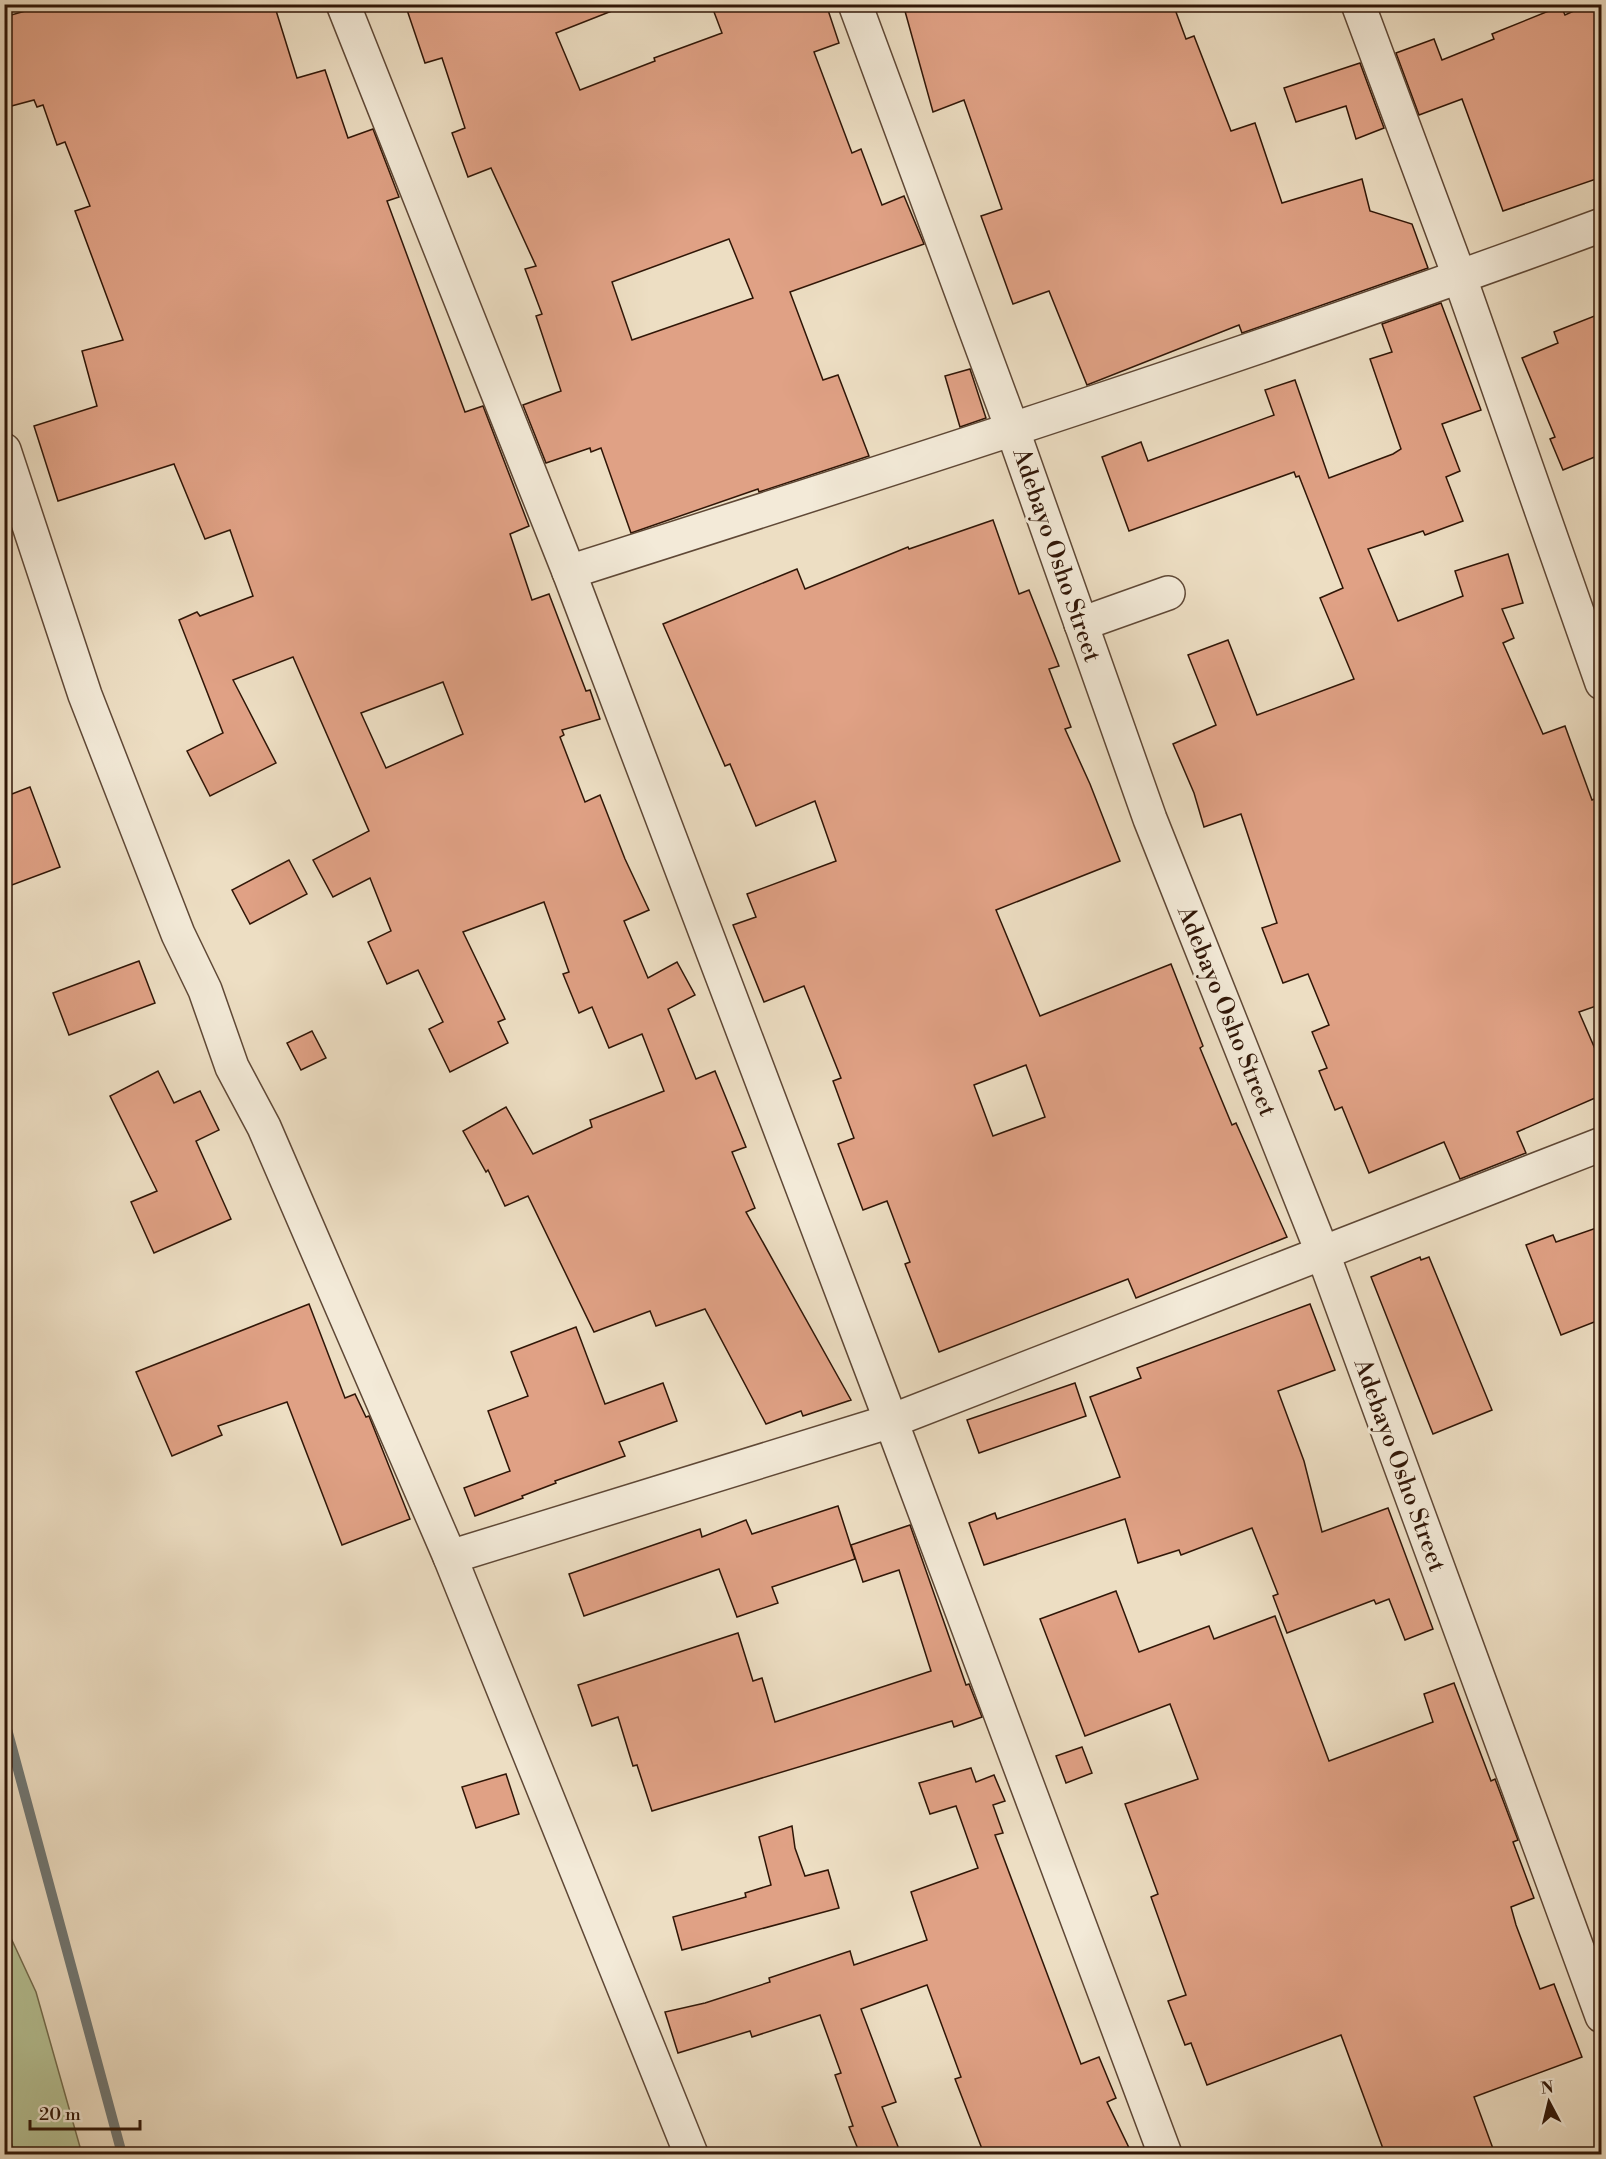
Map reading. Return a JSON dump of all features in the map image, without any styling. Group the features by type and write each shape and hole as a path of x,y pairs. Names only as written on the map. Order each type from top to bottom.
{"street":[{"path":"343,4 569,572 891,1420 1165,2154"},
{"name":"Adebayo Osho Street","path":"855,4 1013,431 1150,819 1323,1254 1602,2016"},
{"path":"1358,4 1460,278 1602,682"},
{"path":"569,572 1013,431 1460,278 1602,225"},
{"path":"4,450 85,695 178,934 205,990 232,1067 264,1127 450,1557 691,2154"},
{"path":"1081,624 1168,593"},
{"path":"450,1557 891,1420 1602,1144"}],"green space":[{"path":"4,1923 36,1992 82,2154 15,2154 4,2121"}],"building":[{"path":"50,4 274,4 297,78 325,70 348,138 373,129 399,197 387,201 465,412 483,406 529,526 510,534 532,600 549,594 586,691 590,690 600,719 562,730 564,735 560,737 585,802 600,795 625,859 649,910 624,921 648,978 677,962 695,995 668,1009 696,1079 715,1071 746,1147 732,1152 755,1208 746,1212 851,1400 803,1416 801,1411 766,1424 705,1309 656,1326 650,1311 594,1332 528,1196 505,1206 488,1170 486,1172 463,1131 506,1107 533,1154 592,1127 590,1120 664,1091 642,1034 609,1048 592,1007 579,1013 563,974 569,972 544,902 463,932 505,1019 498,1022 508,1043 450,1072 429,1029 443,1022 418,970 387,984 368,942 391,931 370,878 333,897 313,860 369,831 293,657 233,680 276,763 210,796 187,751 223,733 179,620 197,612 200,616 253,596 230,530 205,539 174,464 58,501 34,426 97,406 82,351 123,340 75,211 90,206 65,142 57,145 43,105 37,107 34,100 4,108 4,17","holes":["443,682 463,734 386,768 361,713"]},
{"path":"405,4 622,4 622,7 556,33 580,90 655,61 654,58 722,33 711,4 826,4 839,43 814,52 852,153 861,149 882,205 904,196 924,244 790,292 823,380 838,375 869,456 759,492 758,489 631,533 601,448 591,452 590,448 546,463 523,405 561,391 536,316 542,314 525,269 536,266 491,168 468,177 452,133 465,128 442,58 425,63","holes":["729,239 753,298 632,340 612,282"]},
{"path":"903,4 1173,4 1186,39 1194,36 1231,131 1255,123 1282,203 1362,179 1370,211 1412,224 1428,268 1242,333 1239,325 1087,385 1049,291 1013,304 981,216 1002,209 964,100 933,112"},
{"path":"1589,4 1602,4 1602,177 1503,211 1462,99 1419,115 1396,53 1434,39 1442,60 1494,39 1492,34 1561,6 1565,15"},
{"path":"1360,63 1384,128 1356,139 1346,106 1296,122 1284,88"},
{"path":"1441,303 1481,410 1442,424 1460,471 1446,477 1463,521 1425,535 1423,531 1368,549 1398,621 1463,596 1455,571 1508,554 1523,603 1502,609 1514,638 1503,643 1543,734 1565,726 1592,800 1602,796 1602,1004 1579,1012 1602,1065 1602,1095 1517,1132 1526,1153 1460,1179 1444,1142 1369,1173 1342,1107 1335,1110 1319,1071 1327,1068 1312,1032 1329,1025 1308,974 1283,983 1262,928 1277,923 1241,814 1204,827 1194,793 1173,744 1216,725 1188,655 1228,640 1257,715 1354,679 1320,598 1343,588 1299,476 1296,477 1294,472 1129,531 1102,457 1141,442 1148,461 1274,415 1265,390 1295,380 1329,478 1393,454 1401,449 1370,359 1392,352 1382,324"},
{"path":"1602,313 1602,454 1563,470 1550,439 1555,437 1522,358 1558,343 1554,332"},
{"path":"970,369 986,418 960,427 945,376"},
{"path":"993,520 1019,594 1029,590 1059,666 1049,669 1071,727 1065,729 1090,784 1120,861 996,910 1040,1016 1171,964 1203,1046 1200,1048 1232,1125 1236,1123 1287,1237 1136,1298 1128,1279 939,1352 905,1264 910,1262 887,1201 863,1210 838,1144 854,1138 833,1081 841,1078 804,986 764,1002 733,925 756,917 747,894 836,861 815,801 756,826 730,764 725,766 663,624 797,569 805,589 908,547 909,549","holes":["1026,1065 1045,1117 993,1136 974,1085"]},
{"path":"30,787 60,867 4,888 4,797"},
{"path":"289,860 307,894 250,924 232,890"},
{"path":"139,961 155,1003 69,1035 53,993"},
{"path":"312,1031 326,1058 301,1070 287,1043"},
{"path":"158,1071 174,1103 200,1091 219,1130 196,1141 231,1219 154,1253 131,1202 157,1191 110,1096"},
{"path":"1602,1226 1602,1319 1561,1335 1526,1245 1553,1235 1556,1242"},
{"path":"1420,1257 1421,1260 1429,1257 1492,1410 1433,1434 1371,1277"},
{"path":"309,1304 345,1398 355,1394 366,1417 369,1416 410,1519 342,1545 287,1402 218,1426 222,1435 172,1456 136,1372"},
{"path":"1310,1304 1335,1370 1278,1391 1304,1461 1322,1532 1388,1508 1433,1629 1405,1640 1389,1599 1376,1604 1374,1600 1287,1633 1273,1596 1278,1594 1252,1528 1181,1555 1179,1550 1138,1563 1125,1519 984,1565 969,1523 995,1513 997,1519 1120,1477 1090,1397 1141,1378 1137,1368"},
{"path":"576,1327 605,1404 663,1383 677,1421 619,1442 625,1456 555,1481 556,1483 522,1496 523,1498 475,1516 464,1488 510,1471 488,1411 528,1396 511,1352"},
{"path":"1075,1383 1086,1416 979,1453 967,1420"},
{"path":"838,1506 855,1559 772,1587 778,1603 737,1617 719,1569 584,1616 569,1574 700,1529 702,1537 746,1520 752,1534"},
{"path":"910,1525 966,1685 969,1684 982,1717 954,1727 952,1721 652,1811 637,1765 633,1766 618,1717 592,1726 578,1685 738,1633 753,1681 762,1678 775,1722 931,1671 899,1570 863,1582 851,1545"},
{"path":"1116,1591 1139,1652 1209,1626 1214,1639 1275,1616 1329,1761 1433,1722 1424,1694 1454,1683 1491,1781 1495,1779 1518,1840 1513,1842 1534,1898 1511,1907 1516,1925 1540,1989 1554,1984 1582,2057 1474,2097 1495,2154 1385,2154 1341,2035 1207,2085 1191,2043 1185,2045 1168,2001 1186,1995 1151,1897 1158,1894 1125,1804 1198,1779 1170,1704 1085,1736 1040,1619"},
{"path":"1082,1747 1092,1773 1066,1783 1056,1756"},
{"path":"971,1768 976,1782 994,1775 1005,1801 993,1805 1003,1833 995,1835 1081,2064 1099,2057 1116,2098 1107,2102 1132,2154 984,2154 955,2079 961,2077 927,1985 861,2009 896,2102 882,2107 901,2154 860,2154 849,2127 853,2126 835,2075 841,2073 820,2015 752,2037 750,2031 678,2053 665,2012 705,2003 770,1982 769,1978 850,1951 854,1965 927,1940 911,1892 978,1868 956,1806 930,1814 919,1783"},
{"path":"506,1774 519,1814 476,1828 462,1787"},
{"path":"792,1826 795,1848 805,1876 828,1870 839,1908 682,1950 673,1917 746,1897 745,1893 771,1885 759,1837"}],"waterway":[{"path":"4,1718 122,2154"}]}
